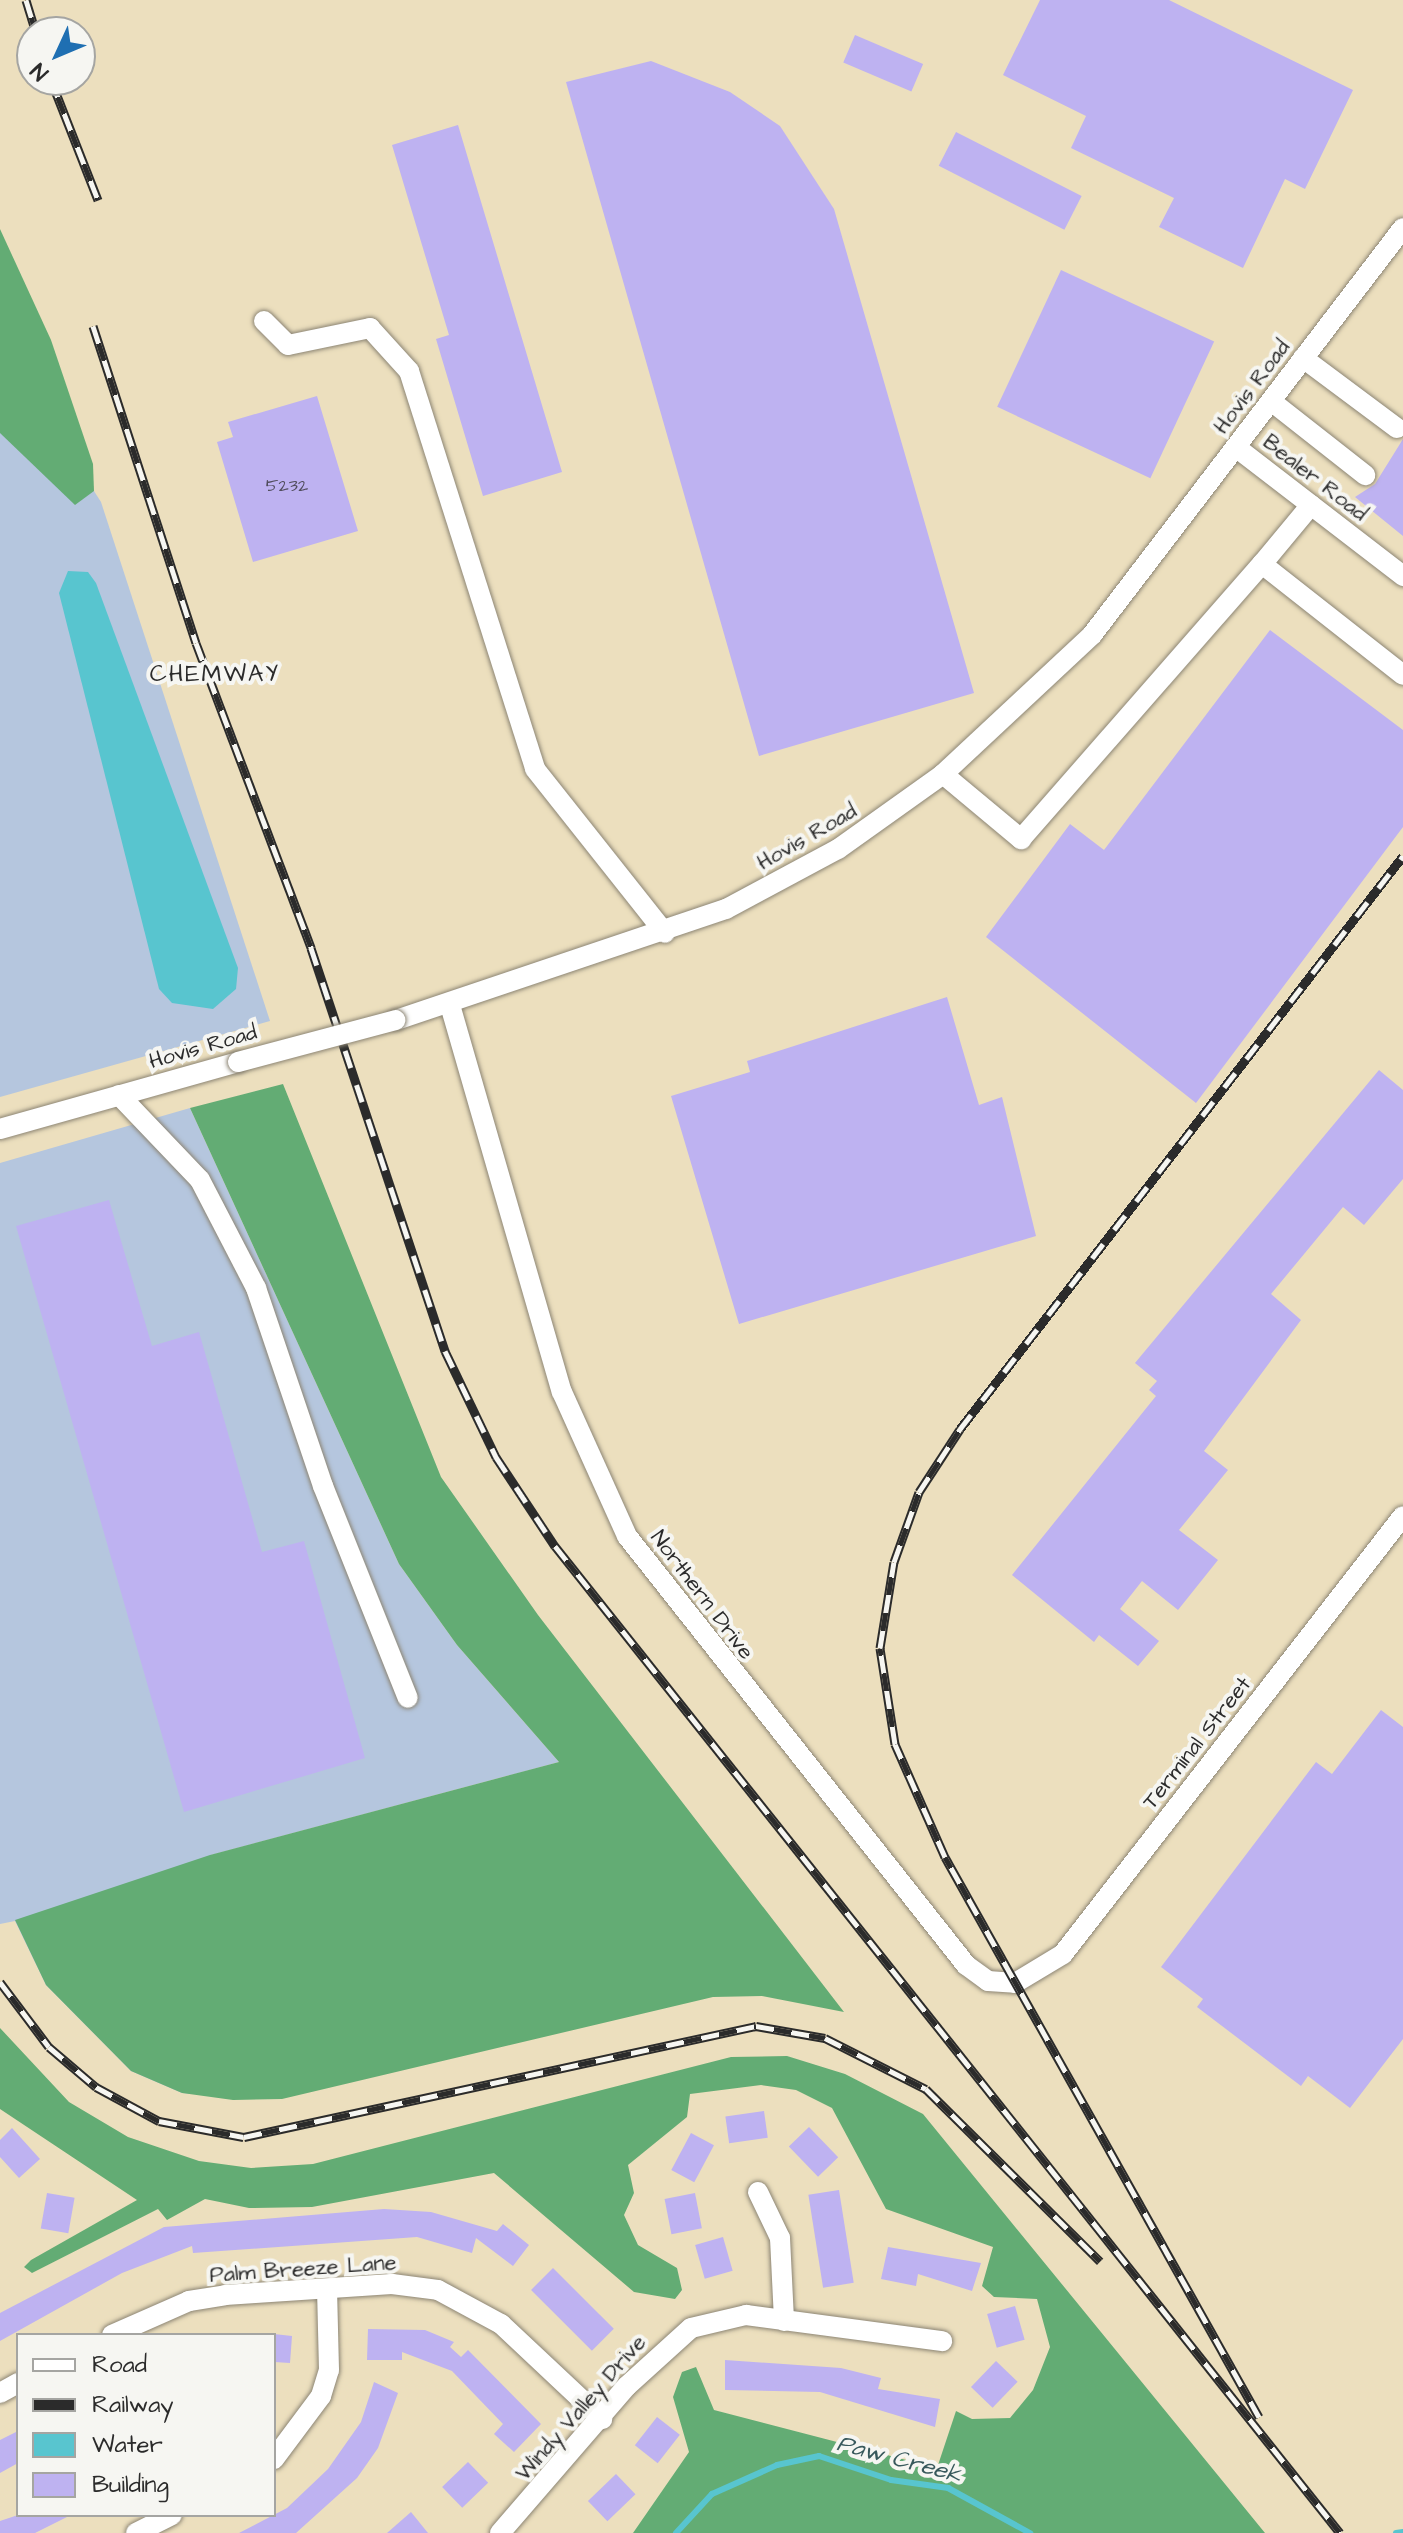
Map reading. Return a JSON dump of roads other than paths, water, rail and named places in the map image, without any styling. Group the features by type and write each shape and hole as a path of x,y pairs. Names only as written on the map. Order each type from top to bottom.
{"street":[{"name":"Hovis Road","path":"0,1129 450,1005 665,933 796,874 943,774 1092,635 1403,228"},
{"path":"264,321 288,345 370,328 409,371 535,769 665,933"},
{"path":"1303,358 1397,428"},
{"path":"1271,401 1365,475"},
{"name":"Bealer Road","path":"1237,448 1403,576"},
{"path":"943,774 1021,839 1311,505"},
{"path":"1262,564 1403,675"},
{"name":"Northern Drive","path":"450,1005 562,1392 627,1536 966,1965 988,1981 1015,1983"},
{"path":"119,1095 200,1180 256,1288 318,1472 408,1698"},
{"name":"Terminal Street","path":"1015,1983 1052,1966 1082,1932 1403,1516"},
{"path":"758,2192 780,2238 784,2321"},
{"name":"Palm Breeze Lane","path":"117,2333 189,2301 392,2284 438,2290 477,2306 602,2419"},
{"path":"276,2456 321,2396 329,2370 327,2290"},
{"name":"Windy Valley Drive","path":"500,2533 650,2361 691,2328 746,2315 942,2341"},
{"path":"136,2533 168,2517"}],"water":[{"path":"68,571 88,572 96,583 238,968 236,989 213,1009 172,1003 159,989 59,593"}],"waterway":[{"name":"Paw Creek","path":"676,2533 712,2494 777,2465 819,2456 891,2480 948,2488 1030,2533"},
{"name":"Paw Creek","path":"1396,2533 1403,2532"}],"railway":[{"path":"26,0 31,16"},
{"path":"57,96 98,200"},
{"path":"93,326 196,643 311,948 445,1351 496,1457 555,1546 1340,2533"},
{"path":"1259,2417 945,1857 895,1744 880,1648 894,1562 919,1492 960,1429 1403,856"},
{"path":"0,1982 49,2047 96,2087 159,2121 244,2137 756,2026 825,2038 926,2089 1100,2261"}],"district":[{"name":"CHEMWAY","path":"215,675"}]}
